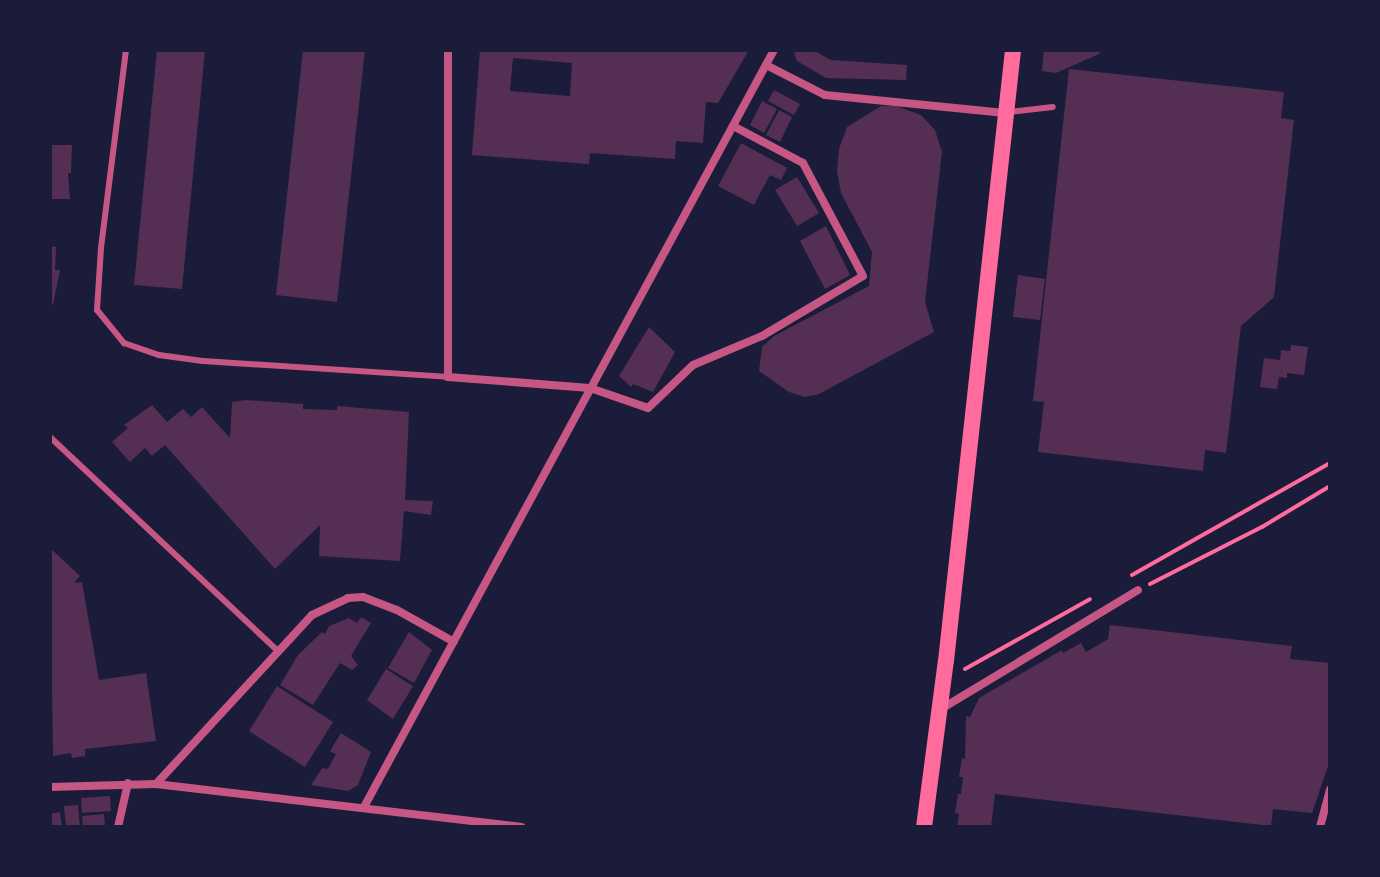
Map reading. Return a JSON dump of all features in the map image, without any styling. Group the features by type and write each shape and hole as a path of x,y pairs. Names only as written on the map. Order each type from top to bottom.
{"main road":[{"path":"924,827 942,700 1013,50"}],"street":[{"path":"448,50 448,377 590,388 648,408 693,365 762,336 863,276 803,163 733,126"},
{"path":"364,807 774,50"},
{"path":"766,65 825,95 1005,113"},
{"path":"942,700 1138,590"},
{"path":"156,784 312,615 348,598 363,597 397,610 454,642"},
{"path":"118,827 128,783"},
{"path":"50,787 156,784 521,827"},
{"path":"1320,827 1330,789"}],"lane":[{"path":"126,50 97,310 124,343 159,355 203,361 448,377"},
{"path":"1005,113 1053,107"},
{"path":"50,437 278,651"}],"path":[{"path":"1138,590 1262,527 1330,486"}],"building":[{"path":"157,50 205,50 182,289 134,285"},
{"path":"303,50 365,50 337,302 276,295"},
{"path":"480,50 749,50 718,103 706,102 703,143 676,141 675,159 590,153 589,164 472,155","holes":["513,58 572,63 570,96 510,91"]},
{"path":"793,50 813,50 831,60 907,65 906,80 826,78 797,61"},
{"path":"1044,50 1101,50 1099,54 1056,73 1042,71"},
{"path":"1069,69 1284,92 1281,118 1294,120 1274,297 1241,326 1226,453 1205,450 1203,471 1038,452 1044,402 1033,401"},
{"path":"774,90 800,104 794,115 768,101"},
{"path":"762,101 777,109 764,133 750,125"},
{"path":"881,106 896,106 921,115 935,130 942,152 925,302 934,332 819,394 805,397 789,392 759,371 762,347 774,336 869,286 872,252 841,193 837,171 839,149 847,127"},
{"path":"779,110 792,117 780,142 766,135"},
{"path":"741,143 787,168 781,180 770,175 754,205 718,186"},
{"path":"50,145 72,145 71,173 68,173 70,199 50,199"},
{"path":"797,177 819,213 797,226 775,190"},
{"path":"826,226 850,275 825,289 800,241"},
{"path":"50,246 56,247 55,270 60,270 53,305 50,304"},
{"path":"1018,275 1045,279 1040,320 1013,317"},
{"path":"649,327 675,352 653,392 633,384 631,387 619,376"},
{"path":"1291,345 1308,347 1304,375 1287,373 1287,378 1279,377 1277,389 1260,387 1264,358 1280,360 1281,350 1290,351"},
{"path":"232,402 303,404 303,409 337,410 337,406 409,412 405,500 433,501 431,515 404,511 400,561 319,556 320,525 275,569 165,445 152,456 145,448 130,462 112,442 128,428 124,425 152,405 167,422 183,409 191,417 202,407 230,438"},
{"path":"50,548 80,576 74,583 82,582 99,680 146,673 156,741 85,749 85,756 72,758 71,753 53,756"},
{"path":"361,617 371,623 351,656 358,665 352,670 340,663 313,705 280,685 298,655 322,632 325,634 329,626 349,618 357,623"},
{"path":"1110,625 1292,646 1290,659 1330,663 1330,760 1312,813 1273,809 1271,826 995,794 991,827 957,827 959,814 955,813 963,777 959,777 962,758 965,759 966,716 970,717 979,698 1062,650 1063,653 1081,643 1086,652 1108,639"},
{"path":"409,632 432,650 414,683 388,668"},
{"path":"386,669 413,686 393,719 367,700"},
{"path":"277,686 333,722 305,767 249,731"},
{"path":"341,733 371,752 358,785 348,791 311,785 322,768 328,769 336,754 330,751"},
{"path":"110,796 111,811 82,813 81,798"},
{"path":"78,805 80,827 66,827 64,806"},
{"path":"60,812 62,827 50,827 50,814"},
{"path":"104,814 105,827 83,827 82,816"}]}
